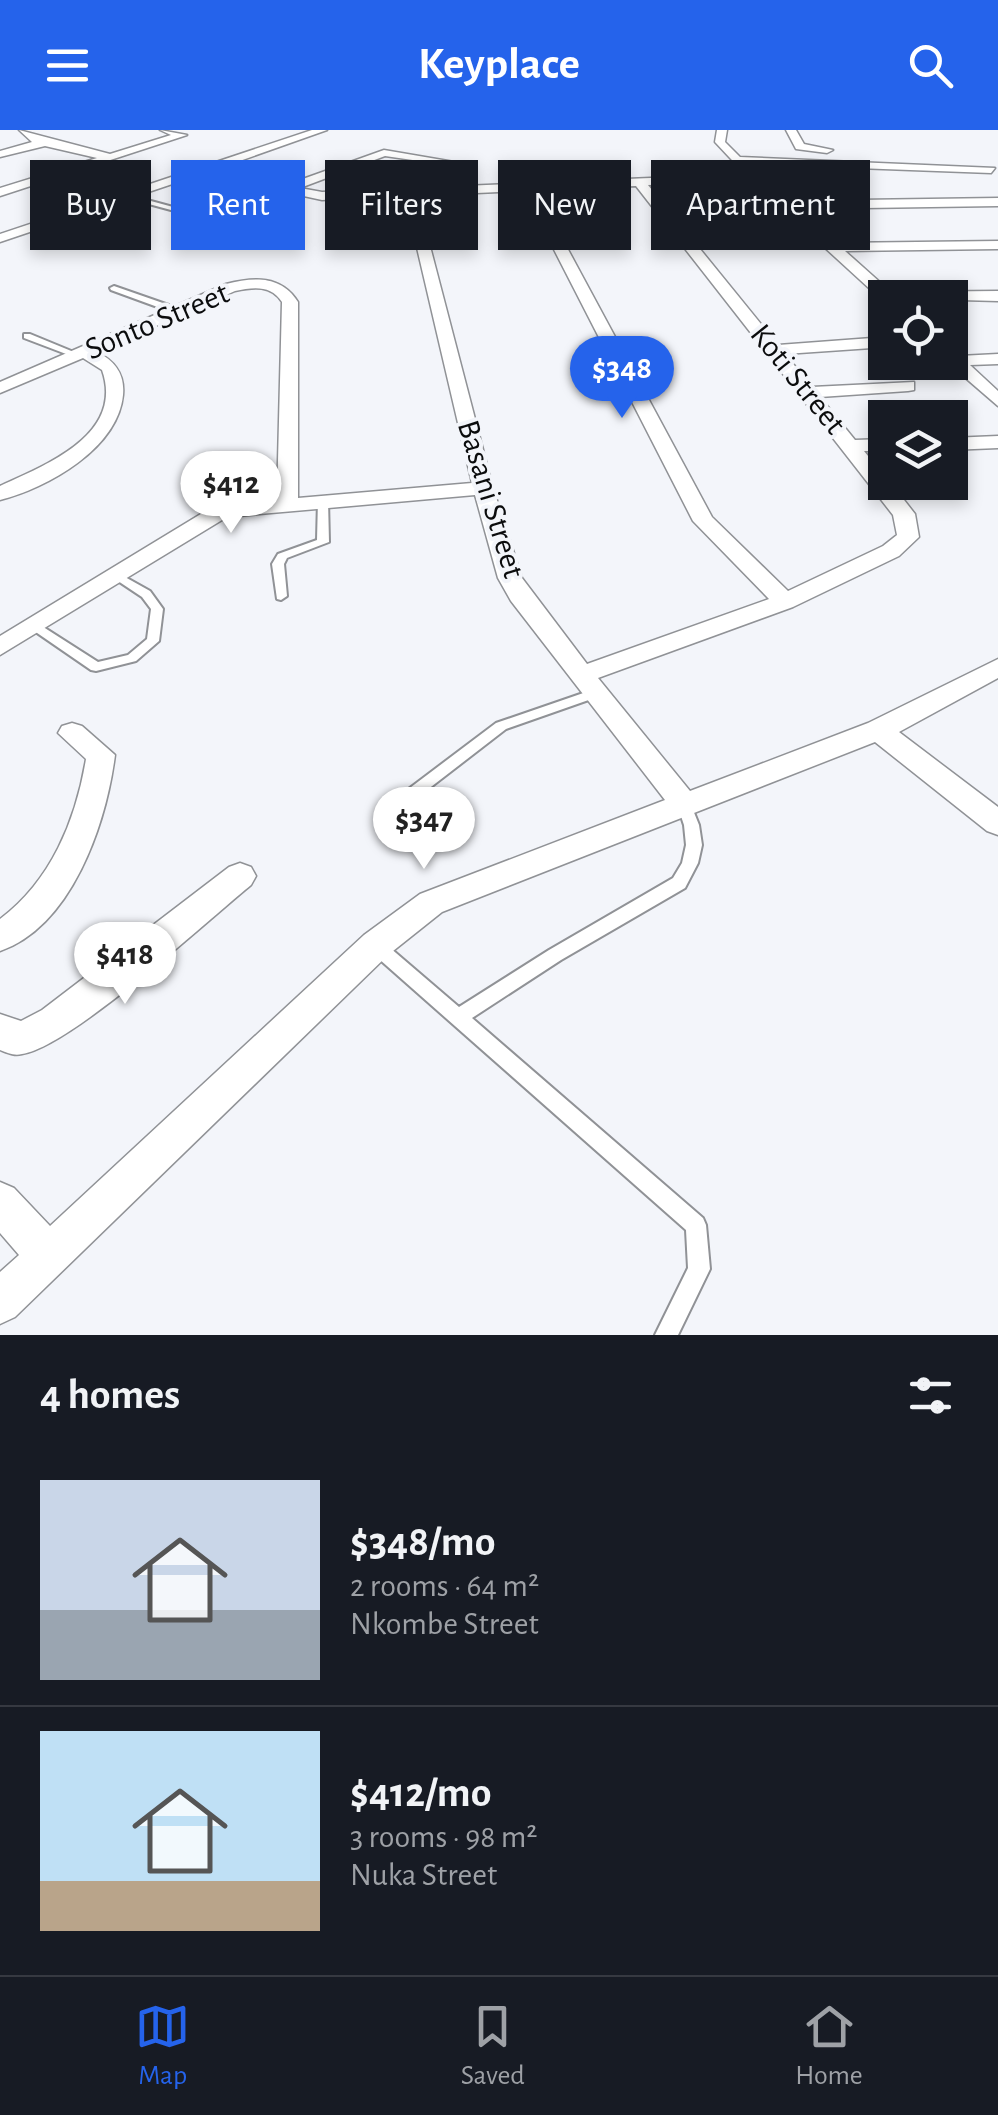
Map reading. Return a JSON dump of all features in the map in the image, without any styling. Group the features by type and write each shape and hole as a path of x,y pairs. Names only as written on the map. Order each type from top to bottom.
{"street":[{"path":"24,130 30,139 109,158"},
{"path":"103,160 182,135 165,130"},
{"path":"234,160 322,130"},
{"path":"722,130 720,142 737,160"},
{"path":"790,130 794,142 804,149 998,157"},
{"path":"0,154 43,142"},
{"path":"365,160 384,153 433,160"},
{"path":"870,165 991,170"},
{"path":"631,182 651,181"},
{"name":"Koti Street","path":"588,684 786,602 891,551 908,537 904,514 639,182"},
{"path":"0,192 30,183"},
{"path":"870,204 998,202"},
{"path":"0,238 30,228"},
{"path":"870,247 998,245"},
{"name":"Basani Street","path":"420,250 510,578 684,804"},
{"path":"561,250 697,509 750,570 786,602"},
{"path":"836,250 869,280"},
{"name":"Sonto Street","path":"0,388 241,284 265,284 287,294 290,302 287,504"},
{"path":"968,296 998,296"},
{"path":"774,350 868,343"},
{"path":"0,494 83,450 104,432 115,398 114,372 104,360 80,353"},
{"path":"968,358 998,359"},
{"path":"968,372 998,401"},
{"path":"808,392 908,386"},
{"path":"968,443 998,442"},
{"path":"851,446 868,446"},
{"path":"0,647 210,516 234,509 483,488"},
{"path":"0,1302 376,945 431,903 878,730 946,698 998,666"},
{"path":"878,730 998,823"},
{"path":"0,937 50,893 98,783 101,755 72,733"},
{"path":"0,1031 7,1037 26,1038 54,1022 240,876"},
{"path":"0,1202 47,1255"}],"lane":[{"path":"114,288 177,310"},
{"path":"27,336 80,353"},
{"path":"281,596 278,564 282,556 323,542 324,500"},
{"path":"33,626 96,667 132,658 153,641 157,608 146,594 116,575"},
{"path":"387,813 501,726 588,684"},
{"path":"459,1018 679,883 696,848 695,830 684,804"},
{"path":"376,945 696,1225 699,1269 666,1335"}]}
